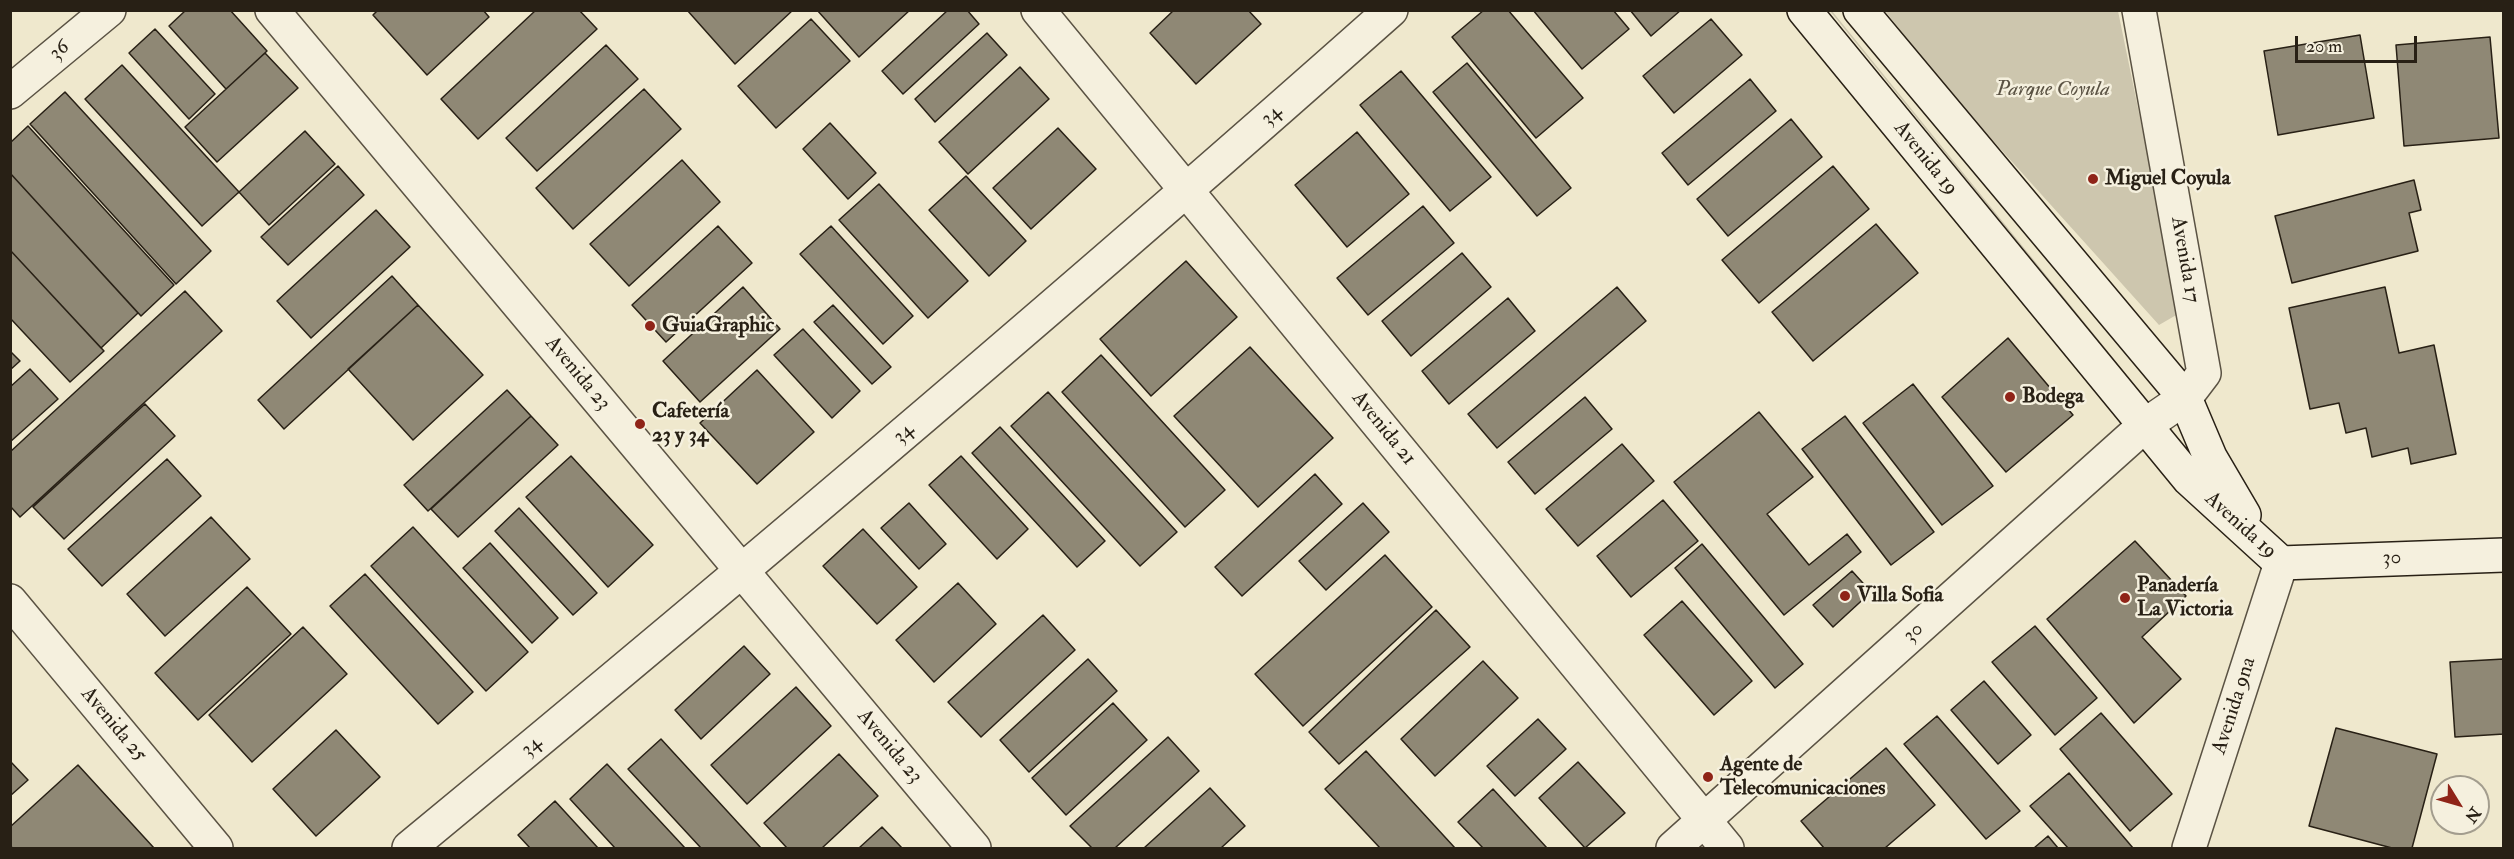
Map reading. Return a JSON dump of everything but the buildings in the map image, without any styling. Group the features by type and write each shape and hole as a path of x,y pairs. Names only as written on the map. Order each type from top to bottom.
{"street":[{"name":"36","path":"10,93 109,10"},
{"name":"Avenida 23","path":"272,10 974,849"},
{"name":"Avenida 21","path":"1038,10 1727,849"},
{"name":"34","path":"410,849 744,572 1188,190 1391,10"},
{"name":"Avenida 19","path":"1804,10 2189,479 2280,563"},
{"name":"Avenida 19","path":"1860,10 2185,398 2210,457 2235,503 2280,563"},
{"name":"Avenida 17","path":"2139,10 2204,373 2185,398"},
{"name":"30","path":"1673,849 2144,426 2185,398"},
{"name":"30","path":"2280,563 2504,555"},
{"name":"Avenida 9na","path":"2189,849 2280,563"},
{"name":"Avenida 25","path":"10,601 216,849"}],"green space":[{"path":"1830,11 1832,11 2156,413"},
{"name":"Parque Coyula","path":"1885,11 2118,11 2175,288 2178,314 2159,325 1950,93"}],"place":[{"name":"Miguel Coyula","path":"2093,179"},
{"name":"GuiaGraphic","path":"650,326"},
{"name":"Bodega","path":"2010,397"},
{"name":"Cafetería 23 y 34","path":"640,424"},
{"name":"Villa Sofia","path":"1845,596"},
{"name":"Panadería La Victoria","path":"2125,598"},
{"name":"Agente de Telecomunicaciones","path":"1708,777"}]}
